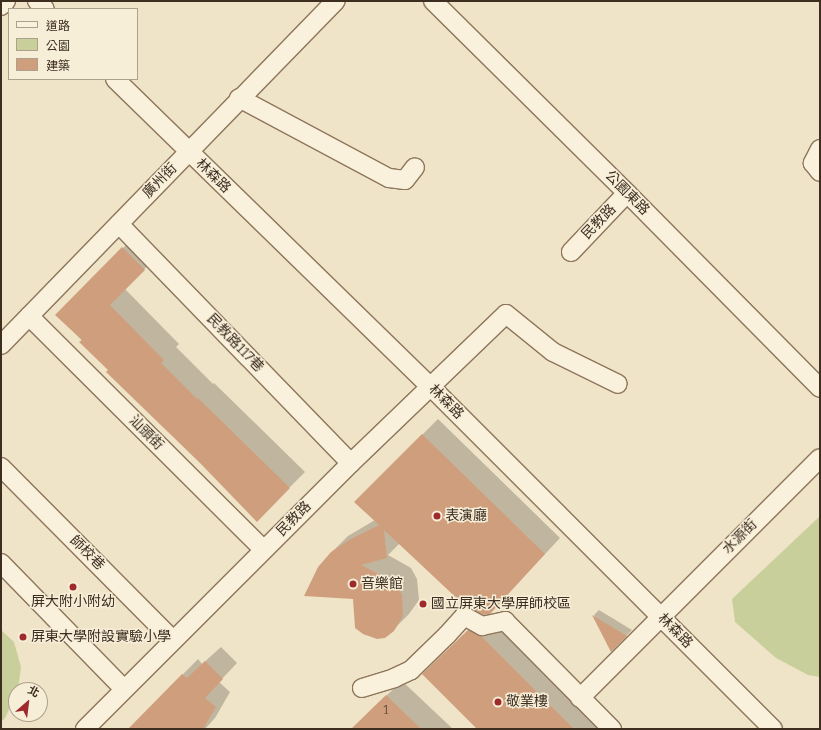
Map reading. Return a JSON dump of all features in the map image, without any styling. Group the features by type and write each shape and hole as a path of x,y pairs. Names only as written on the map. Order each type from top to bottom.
{"street":[{"path":"1,6 6,1"},
{"name":"廣州街","path":"1,345 239,98 336,1"},
{"name":"公園東路","path":"433,1 627,193 820,388"},
{"name":"林森路","path":"116,80 188,152 430,386 773,729"},
{"path":"239,98 390,178 405,180 415,167"},
{"path":"820,149 813,163 820,172"},
{"name":"民教路","path":"571,252 627,193"},
{"name":"民教路117巷","path":"119,224 351,463"},
{"name":"民教路","path":"85,729 263,549 506,314 553,352 618,384"},
{"name":"汕頭街","path":"29,316 263,549"},
{"name":"水源街","path":"580,698 660,616 820,458"},
{"name":"師校巷","path":"1,467 173,640"},
{"path":"1,563 124,689"},
{"path":"362,688 394,678 410,670 447,635 464,616 482,626 505,621 612,729"}],"green space":[{"path":"820,516 820,677 808,675 776,658 735,622 732,599"},
{"path":"1,630 14,642 21,667 19,682 8,682 8,712 1,722"}],"building":[{"path":"122,247 145,270 110,305 164,360 161,363 290,488 257,522 200,463 106,372 108,370 79,342 82,340 55,315"},
{"name":"表演廳","path":"422,434 545,554 490,614 484,615 465,606 384,530 387,558 361,565 396,583 402,595 403,616 394,631 385,638 377,639 363,634 355,628 353,599 304,596 318,567 331,552 349,540 379,525 354,502"},
{"path":"592,615 627,636 611,652"},
{"name":"敬業樓","path":"468,630 481,636 574,729 477,729 422,674"},
{"path":"205,661 223,679 205,698 216,707 203,729 128,729 182,674 187,678"},
{"path":"386,695 421,729 351,729"}],"place":[{"name":"表演廳","path":"437,516"},
{"name":"音樂館","path":"353,584"},
{"name":"屏大附小附幼","path":"73,587"},
{"name":"國立屏東大學屏師校區","path":"423,604"},
{"name":"屏東大學附設實驗小學","path":"23,637"},
{"name":"敬業樓","path":"498,702"}]}
